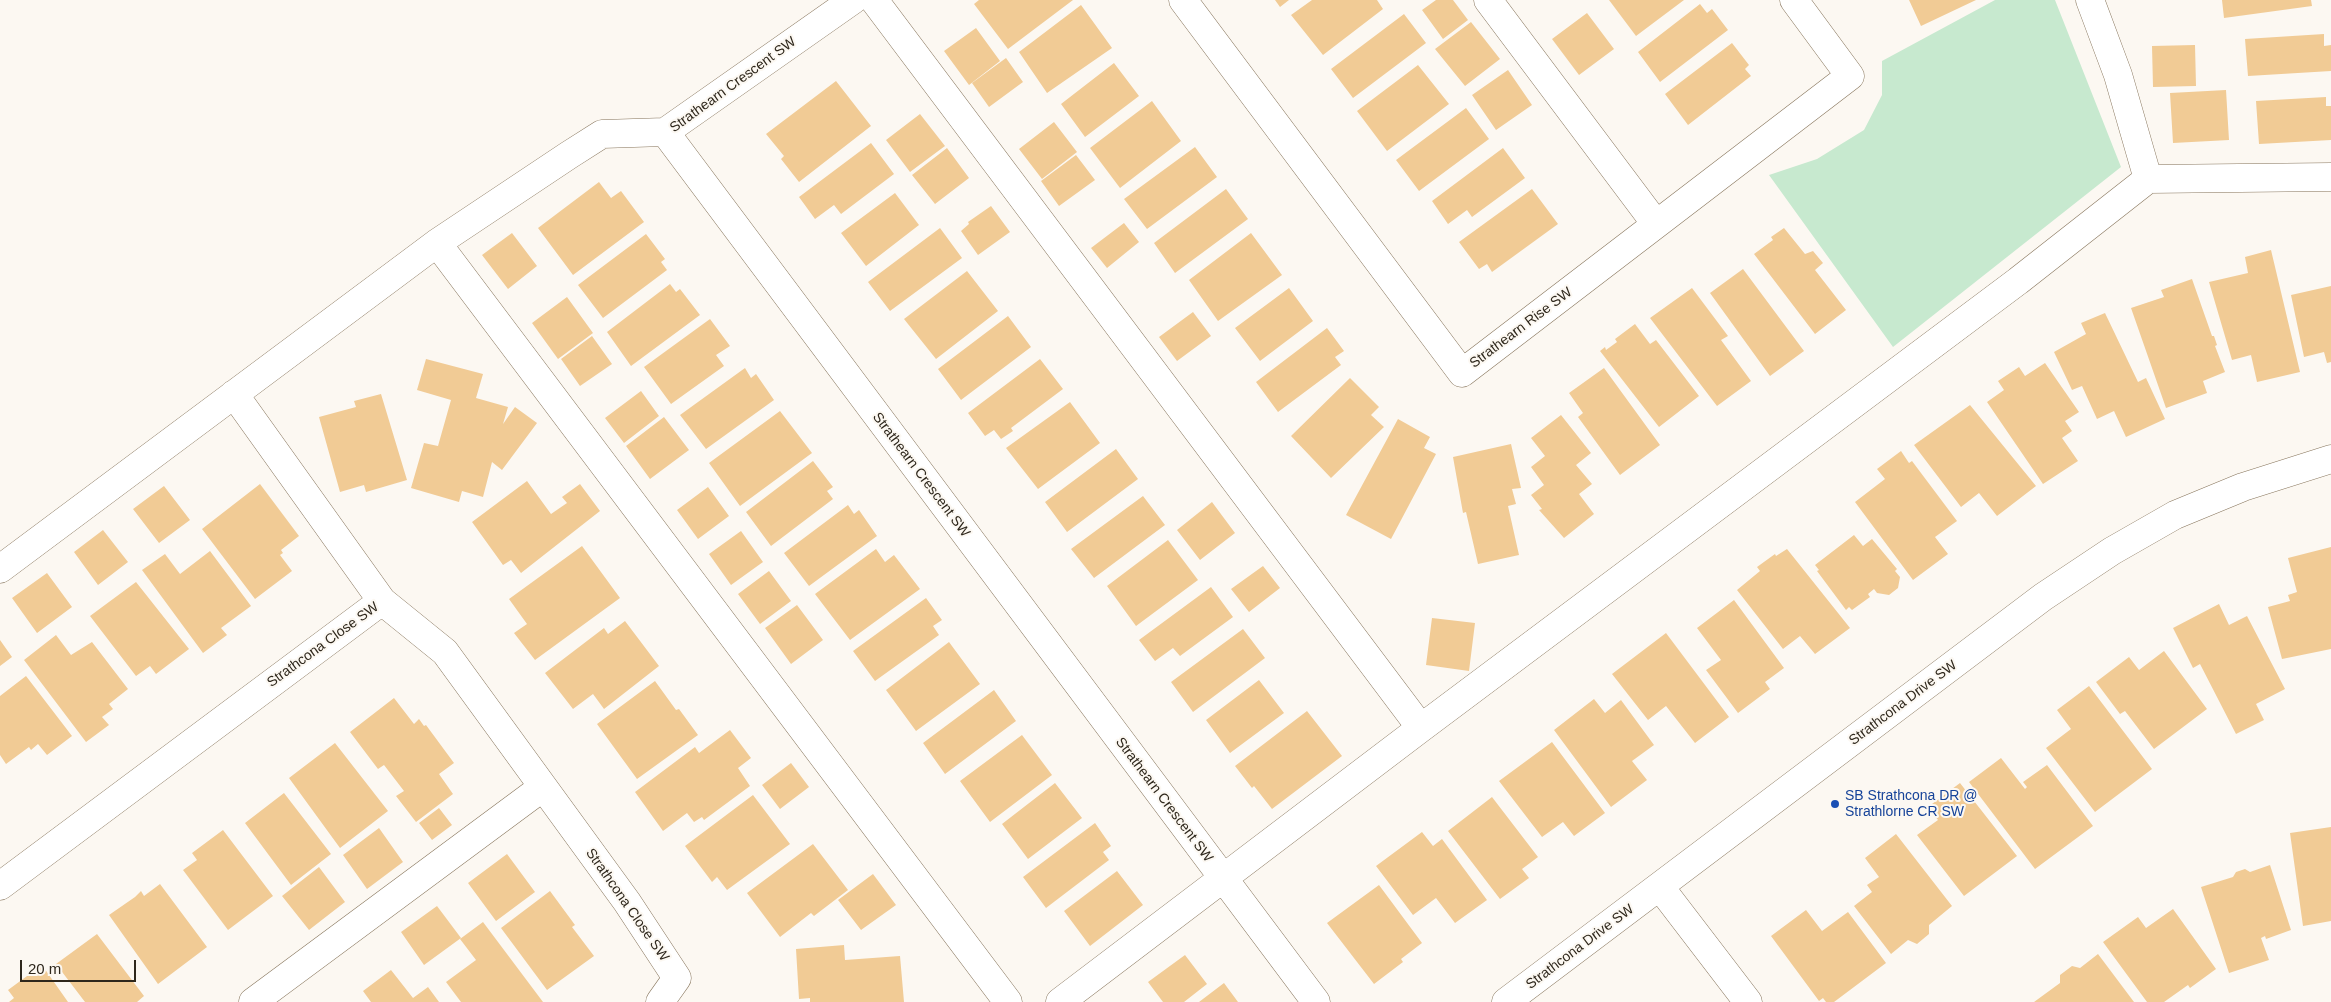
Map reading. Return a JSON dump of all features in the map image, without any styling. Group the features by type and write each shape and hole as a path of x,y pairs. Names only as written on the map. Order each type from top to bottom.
{"street":[{"name":"Strathearn Crescent SW","path":"853,0 665,132 1316,1002"},
{"path":"874,0 1420,728"},
{"name":"Strathearn Rise SW","path":"1183,0 1462,372 1850,76 1794,0"},
{"path":"1488,0 1656,224"},
{"path":"2090,0 2118,75 2148,179"},
{"path":"0,569 438,243 602,134 665,132"},
{"path":"1060,1002 1420,728 2018,282 2148,179 2331,177"},
{"path":"438,243 1008,1002"},
{"path":"234,394 382,601"},
{"name":"Strathcona Drive SW","path":"1506,1002 2043,597 2112,551 2175,515 2234,490 2331,459"},
{"name":"Strathcona Close SW","path":"0,886 382,601 445,652 627,902 678,978 660,1002"},
{"path":"253,1002 543,787"},
{"path":"1660,887 1748,1002"}],"green space":[{"path":"1995,0 2055,0 2121,167 1893,347 1769,175 1817,159 1864,130 1882,95 1882,61"}],"building":[{"path":"979,0 1073,0 1008,49 974,4"},
{"path":"1275,0 1289,0 1280,7"},
{"path":"1312,0 1377,0 1383,9 1323,55 1291,15"},
{"path":"1436,0 1453,0 1468,20 1443,39 1422,10"},
{"path":"1609,0 1684,0 1636,36"},
{"path":"1909,0 1976,0 1921,26"},
{"path":"2222,0 2311,0 2312,6 2224,18"},
{"path":"1700,4 1707,13 1712,9 1728,30 1660,82 1638,52"},
{"path":"1081,5 1112,48 1047,93 1019,52"},
{"path":"1587,13 1614,49 1579,75 1552,39"},
{"path":"1404,14 1426,43 1353,98 1331,69"},
{"path":"1471,22 1500,59 1465,86 1435,49"},
{"path":"976,28 1000,61 969,85 944,51"},
{"path":"2324,34 2324,46 2331,45 2331,71 2248,76 2245,39"},
{"path":"1732,43 1749,65 1745,69 1751,76 1688,125 1665,94"},
{"path":"2195,45 2196,86 2153,87 2152,46"},
{"path":"1006,58 1023,82 989,107 972,83"},
{"path":"1114,63 1139,96 1085,137 1061,104"},
{"path":"1418,65 1449,104 1387,151 1357,111"},
{"path":"1508,70 1532,105 1496,130 1472,95"},
{"path":"836,81 871,126 799,182 781,159 784,156 766,134"},
{"path":"2226,90 2229,140 2173,143 2170,93"},
{"path":"2326,97 2326,106 2331,106 2331,140 2259,144 2256,101"},
{"path":"1152,101 1181,141 1120,188 1090,148"},
{"path":"1466,108 1489,139 1419,191 1396,160"},
{"path":"920,114 945,146 910,172 886,140"},
{"path":"1054,122 1077,152 1042,179 1019,149"},
{"path":"871,143 894,174 841,214 834,205 815,219 799,197"},
{"path":"1195,147 1217,177 1147,229 1124,199"},
{"path":"947,148 969,178 935,204 912,175"},
{"path":"1503,148 1525,178 1472,217 1467,210 1448,224 1432,201"},
{"path":"1076,155 1095,180 1059,206 1041,181"},
{"path":"599,182 611,198 621,191 644,222 573,275 538,228"},
{"path":"1226,189 1248,219 1175,273 1154,243"},
{"path":"1532,189 1558,224 1492,272 1487,264 1479,269 1459,242"},
{"path":"895,193 919,225 866,266 841,233"},
{"path":"991,206 1010,232 978,255 961,231 969,224 968,222"},
{"path":"1124,223 1139,242 1107,268 1091,248"},
{"path":"940,228 962,258 890,311 868,282"},
{"path":"1784,228 1805,254 1813,251 1823,263 1815,270 1846,310 1815,334 1754,254 1773,240 1771,237"},
{"path":"512,233 537,266 508,289 482,255"},
{"path":"1251,233 1282,275 1218,321 1189,280"},
{"path":"646,234 665,259 661,262 667,270 603,318 578,285"},
{"path":"2271,250 2300,372 2257,382 2251,355 2232,360 2209,282 2248,273 2245,257"},
{"path":"1743,269 1804,351 1770,376 1710,293"},
{"path":"967,271 998,311 936,359 904,319"},
{"path":"2192,279 2212,336 2214,336 2217,345 2215,346 2225,372 2203,381 2207,393 2166,408 2131,308 2164,297 2161,290"},
{"path":"670,284 676,292 680,289 700,315 631,366 607,332"},
{"path":"2331,286 2331,362 2327,363 2324,352 2304,357 2291,295"},
{"path":"1289,288 1313,321 1260,361 1235,328"},
{"path":"1692,288 1728,336 1721,340 1751,381 1717,406 1650,318"},
{"path":"567,297 593,333 558,359 532,323"},
{"path":"1193,312 1211,336 1177,361 1159,337"},
{"path":"2105,313 2138,382 2146,378 2165,419 2126,437 2114,411 2097,419 2082,386 2072,390 2054,352 2086,334 2081,323"},
{"path":"1008,316 1031,347 961,400 938,369"},
{"path":"710,319 730,346 716,355 724,366 671,404 644,367"},
{"path":"1635,324 1650,344 1656,340 1699,396 1659,427 1600,351 1605,347 1606,350 1617,342 1615,339"},
{"path":"1327,328 1344,351 1335,357 1341,365 1278,412 1256,382"},
{"path":"592,336 612,364 580,386 561,359"},
{"path":"426,359 483,374 476,398 508,407 503,424 515,407 537,423 502,470 492,462 483,497 462,491 459,502 411,488 424,443 438,446 451,400 417,390"},
{"path":"1040,359 1063,389 1011,428 1013,431 1001,439 994,430 985,436 968,413"},
{"path":"2045,363 2079,412 2065,421 2072,431 2062,438 2078,461 2043,484 1987,402 2004,390 1998,381 2019,367 2025,376"},
{"path":"745,368 751,378 756,374 774,400 706,449 680,415"},
{"path":"1604,368 1660,445 1620,475 1578,417 1583,413 1569,393"},
{"path":"1350,378 1379,407 1371,415 1384,427 1331,478 1291,436"},
{"path":"641,391 659,416 624,443 605,418"},
{"path":"381,394 407,480 366,492 364,485 340,492 319,417 356,407 354,401"},
{"path":"1070,402 1100,443 1038,489 1006,448"},
{"path":"1970,405 2036,486 1997,516 1979,493 1961,507 1914,445"},
{"path":"780,411 812,453 740,506 709,463"},
{"path":"1561,415 1591,453 1576,465 1592,484 1579,494 1594,514 1564,538 1539,510 1542,509 1531,495 1544,485 1531,467 1545,456 1531,438"},
{"path":"664,417 689,450 650,479 626,446"},
{"path":"1398,419 1430,437 1424,448 1436,454 1391,539 1346,515"},
{"path":"1511,444 1521,488 1512,489 1516,504 1508,506 1519,555 1478,564 1466,512 1463,513 1453,457"},
{"path":"1116,449 1138,479 1067,532 1045,502"},
{"path":"1901,451 1909,463 1912,461 1957,521 1935,537 1948,554 1913,580 1855,502 1885,479 1877,469"},
{"path":"813,461 833,487 827,491 833,499 771,546 746,512"},
{"path":"527,481 551,514 567,503 562,497 580,484 600,511 521,573 511,560 503,565 472,522"},
{"path":"260,484 299,536 281,550 283,553 280,555 292,571 255,599 202,529"},
{"path":"164,486 190,520 159,543 133,509"},
{"path":"708,487 729,516 698,539 677,510"},
{"path":"1143,496 1165,525 1094,578 1071,549"},
{"path":"1212,502 1235,533 1200,560 1177,530"},
{"path":"848,505 854,514 859,510 877,536 809,586 784,553"},
{"path":"103,530 128,562 98,585 74,552"},
{"path":"741,531 763,562 731,585 709,554"},
{"path":"1854,535 1863,546 1872,539 1897,569 1895,571 1900,577 1898,588 1889,595 1877,593 1874,589 1868,594 1870,597 1852,610 1849,607 1846,610 1817,571 1819,570 1815,565"},
{"path":"1168,540 1198,580 1136,626 1107,586"},
{"path":"582,546 620,598 535,660 514,633 527,624 509,599"},
{"path":"2331,547 2331,649 2282,659 2268,607 2290,601 2288,595 2297,592 2288,558"},
{"path":"876,549 885,562 894,555 920,589 850,640 815,594"},
{"path":"1787,549 1850,628 1815,654 1800,636 1783,649 1737,590 1760,571 1757,567 1775,554 1776,556"},
{"path":"210,551 251,606 221,628 227,635 203,653 142,570 165,554 180,574"},
{"path":"1263,566 1280,588 1249,612 1231,589"},
{"path":"769,571 791,601 760,624 738,594"},
{"path":"47,573 72,607 37,633 12,598"},
{"path":"136,582 189,649 156,674 150,666 136,676 90,616"},
{"path":"1211,587 1233,617 1180,656 1173,648 1155,661 1139,640"},
{"path":"926,598 942,620 933,626 939,635 875,681 853,651"},
{"path":"1734,600 1784,668 1765,682 1770,689 1738,713 1706,670 1721,660 1697,628"},
{"path":"2219,604 2229,625 2247,616 2285,689 2256,704 2264,720 2236,734 2200,664 2193,668 2173,628"},
{"path":"797,605 823,640 791,664 765,628"},
{"path":"1432,618 1475,623 1469,671 1426,665"},
{"path":"625,621 659,666 604,709 593,694 573,709 545,673 604,628 608,634"},
{"path":"1243,629 1265,658 1193,712 1171,682"},
{"path":"1666,633 1729,717 1695,743 1666,706 1648,720 1612,674"},
{"path":"56,635 71,655 92,642 128,689 109,704 113,709 102,717 109,725 86,742 24,660"},
{"path":"0,640 12,657 0,666"},
{"path":"949,642 980,684 916,731 886,690"},
{"path":"2164,651 2207,709 2154,749 2125,711 2120,714 2096,682 2129,657 2139,670"},
{"path":"26,676 72,736 47,755 38,744 31,750 29,747 6,764 0,755 0,696"},
{"path":"1259,680 1284,713 1230,753 1206,720"},
{"path":"655,681 676,710 679,709 698,735 637,779 597,724"},
{"path":"2089,686 2152,769 2095,812 2046,748 2071,729 2057,710"},
{"path":"994,690 1016,721 945,774 923,743"},
{"path":"394,698 414,724 419,719 424,726 426,725 454,763 439,774 453,794 416,822 396,796 404,791 384,765 378,769 350,732"},
{"path":"1594,699 1605,713 1621,700 1654,745 1632,761 1647,780 1611,807 1554,730"},
{"path":"1307,711 1342,756 1272,809 1235,766"},
{"path":"730,730 751,758 738,768 750,786 704,820 702,817 694,822 687,813 663,831 635,792 695,747 699,753"},
{"path":"1022,735 1052,775 990,822 960,781"},
{"path":"1552,742 1605,813 1574,836 1563,822 1542,837 1499,781"},
{"path":"335,743 388,811 340,848 289,778"},
{"path":"2001,758 2025,789 2027,787 2023,782 2047,765 2093,826 2035,869 1969,782"},
{"path":"791,763 809,787 780,809 762,785"},
{"path":"1055,783 1082,818 1028,859 1002,824"},
{"path":"1960,783 2017,856 1964,896 1917,835 1938,820 1928,807"},
{"path":"284,793 331,854 291,885 245,823"},
{"path":"753,795 790,844 727,890 717,877 712,882 685,846"},
{"path":"1492,797 1538,857 1522,869 1529,878 1500,899 1448,831"},
{"path":"439,808 452,825 432,840 419,823"},
{"path":"1095,823 1111,846 1103,852 1109,860 1046,908 1023,877"},
{"path":"2331,827 2331,921 2303,926 2290,833"},
{"path":"379,828 403,862 367,889 343,855"},
{"path":"223,830 273,896 228,930 183,870 197,860 192,853"},
{"path":"1422,832 1433,846 1442,839 1487,900 1455,923 1436,898 1413,915 1376,866"},
{"path":"1896,834 1952,906 1929,925 1929,934 1917,944 1908,940 1891,954 1854,906 1872,892 1867,885 1879,877 1865,858"},
{"path":"813,844 848,890 814,916 811,913 780,937 747,893"},
{"path":"507,854 535,892 496,921 468,883"},
{"path":"2270,865 2291,930 2266,939 2265,936 2261,938 2269,960 2229,973 2201,887 2233,877 2236,872 2245,869 2250,872"},
{"path":"319,867 345,902 309,930 282,896"},
{"path":"1117,871 1143,905 1090,946 1064,911"},
{"path":"873,874 896,905 861,930 838,900"},
{"path":"160,884 207,947 158,984 109,915 141,891 144,896"},
{"path":"1379,885 1422,943 1401,959 1403,962 1374,984 1327,923"},
{"path":"550,891 575,925 572,927 594,956 547,990 501,928"},
{"path":"437,906 461,938 424,965 401,932"},
{"path":"2173,909 2216,969 2190,988 2188,985 2164,1002 2147,1002 2103,942 2138,917 2146,928"},
{"path":"1806,910 1822,931 1848,912 1886,963 1834,1002 1826,1002 1823,998 1819,1001 1771,936"},
{"path":"483,922 543,1002 461,1002 446,982 476,960 460,939"},
{"path":"97,934 144,996 137,1002 85,1002 56,964"},
{"path":"844,945 845,960 900,956 904,1002 810,1002 810,998 799,999 796,949"},
{"path":"2098,954 2134,1002 2034,1002 2060,983 2060,975 2072,966 2080,968"},
{"path":"1185,955 1207,984 1184,1002 1163,1002 1148,982"},
{"path":"42,965 68,1002 9,1002 14,998 8,990"},
{"path":"391,970 413,998 428,987 439,1002 371,1002 363,991"},
{"path":"1224,983 1238,1002 1199,1002"}],"place":[{"name":"SB Strathcona DR @ Strathlorne CR SW","path":"1835,804"}]}
